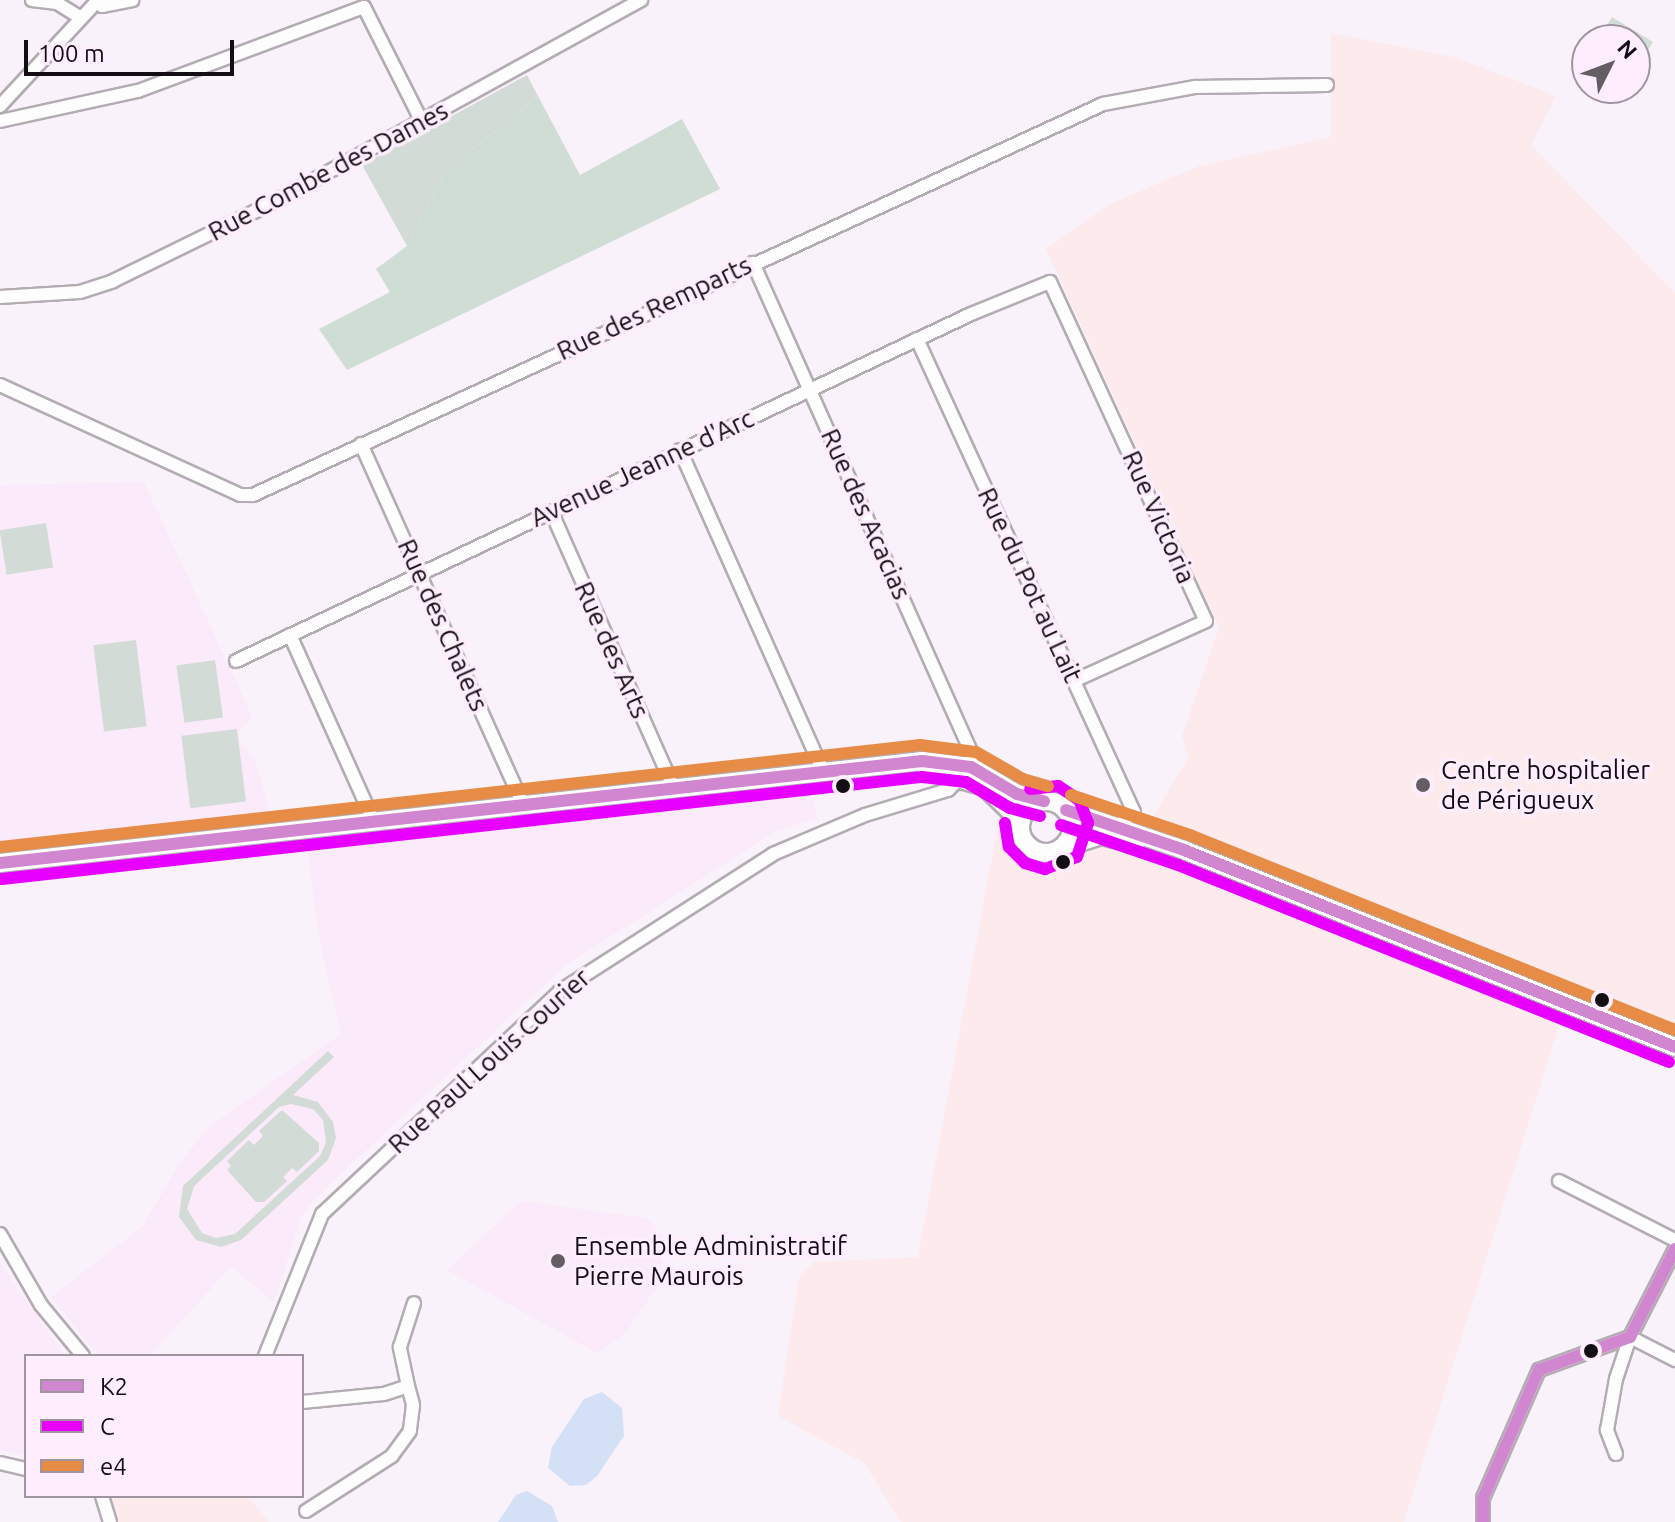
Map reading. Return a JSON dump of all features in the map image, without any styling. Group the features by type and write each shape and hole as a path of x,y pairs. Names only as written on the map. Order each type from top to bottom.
{"main road":[{"path":"0,863 946,761 1017,794 1118,826 1675,1047"},
{"path":"967,772 996,793 1021,821 1023,839 1032,849 1043,853 1102,835 1225,870"},
{"path":"1021,821 1030,806 1044,801"},
{"path":"1064,847 1072,832 1066,810"}],"street":[{"path":"32,0 57,3 81,18"},
{"path":"0,106 98,1 102,6 132,0"},
{"name":"Rue Combe des Dames","path":"0,297 80,292 113,281 268,205 641,0"},
{"path":"0,121 138,91 364,7 421,120"},
{"name":"Rue des Remparts","path":"0,385 240,495 253,495 753,263 1126,96 1195,87 1327,85"},
{"name":"Rue des Acacias","path":"753,263 972,754 967,772"},
{"name":"Avenue Jeanne d'Arc","path":"236,661 917,339 1050,282"},
{"name":"Rue Victoria","path":"1050,282 1206,621 1074,681"},
{"name":"Rue du Pot au Lait","path":"917,339 1134,812 1118,826"},
{"name":"Rue des Chalets","path":"361,444 524,806"},
{"path":"680,450 824,774"},
{"name":"Rue des Arts","path":"551,511 674,789"},
{"path":"290,635 374,822"},
{"name":"Rue Paul Louis Courier","path":"266,1354 322,1214 560,991 773,854 865,815 936,795 967,772"},
{"path":"1559,1181 1675,1240"},
{"path":"0,1234 41,1305 81,1354"},
{"path":"1616,1454 1607,1430 1616,1379 1630,1337 1675,1249"},
{"path":"306,1511 370,1473 403,1444 413,1417 400,1347 414,1303"},
{"path":"1483,1522 1483,1498 1539,1370 1630,1337 1675,1360"},
{"path":"304,1402 384,1394 408,1386"},
{"path":"0,1463 24,1469"},
{"path":"103,1498 110,1522"}],"shaded area":[{"path":"1612,17 1623,24 1608,24"},
{"name":"Centre hospitalier de Périgueux","path":"1331,33 1454,57 1556,96 1531,145 1675,293 1675,1029 1627,1010 1560,1022 1404,1522 901,1522 864,1463 778,1416 799,1277 814,1262 918,1257 1000,814 1021,855 1053,864 1078,849 1115,841 1147,850 1150,821 1189,757 1182,736 1219,627 1046,249 1108,205 1199,166 1331,137"},
{"path":"527,75 538,96 446,171 407,246 362,165"},
{"path":"538,96 580,175 682,119 720,189 347,370 319,329 390,292 376,269 407,246 446,171"},
{"path":"144,482 252,716 239,733 241,744 255,760 272,819 0,849 0,485"},
{"path":"46,523 53,567 7,575 0,530"},
{"path":"136,640 147,726 104,732 93,645"},
{"path":"215,660 223,717 184,723 176,665"},
{"path":"237,729 246,801 190,808 181,736"},
{"path":"811,792 817,818 776,831 566,965 315,1198 301,1217 274,1302 231,1267 151,1354 96,1354 51,1297 143,1226 180,1162 210,1126 341,1034 318,933 307,844"},
{"path":"328,1051 334,1057 293,1095 318,1102 333,1122 336,1138 328,1160 241,1240 221,1247 196,1240 179,1217 183,1186","holes":["291,1104 313,1109 323,1120 326,1142 320,1156 235,1234 216,1238 202,1233 187,1209 194,1186 279,1107"]},
{"path":"282,1110 319,1143 319,1151 297,1172 292,1168 283,1177 287,1181 264,1202 256,1202 227,1170 231,1166 227,1161 249,1140 254,1145 263,1136 259,1131"},
{"path":"521,1201 646,1218 665,1237 659,1284 624,1335 597,1353 447,1270"},
{"path":"0,1263 64,1354 24,1354 24,1456 0,1450"},
{"path":"111,1498 250,1498 269,1522 115,1522"}],"water":[{"path":"602,1392 622,1408 624,1436 597,1476 586,1485 570,1486 548,1468 552,1447 584,1399"},
{"path":"527,1491 552,1506 558,1522 498,1522 516,1495"}],"transit line":[{"name":"e4","path":"0,847 920,745 976,752 1023,779 1048,786"},
{"name":"K2","path":"0,863 922,761 971,767 1017,794 1044,801"},
{"name":"C","path":"2,879 922,777 966,782 1010,808 1040,816"},
{"name":"C","path":"1005,823 1009,847 1025,863 1045,869 1077,857 1088,823 1079,800 1058,786 1030,789"},
{"name":"e4","path":"1071,795 1190,835 1675,1030"},
{"name":"K2","path":"1066,810 1184,850 1675,1047"},
{"name":"C","path":"1061,825 1178,865 1669,1062"},
{"name":"K2","path":"1483,1522 1483,1498 1539,1370 1630,1337 1675,1249"}],"place":[{"name":"Centre hospitalier de Périgueux","path":"1423,785"},
{"name":"Ensemble Administratif Pierre Maurois","path":"558,1261"}]}
